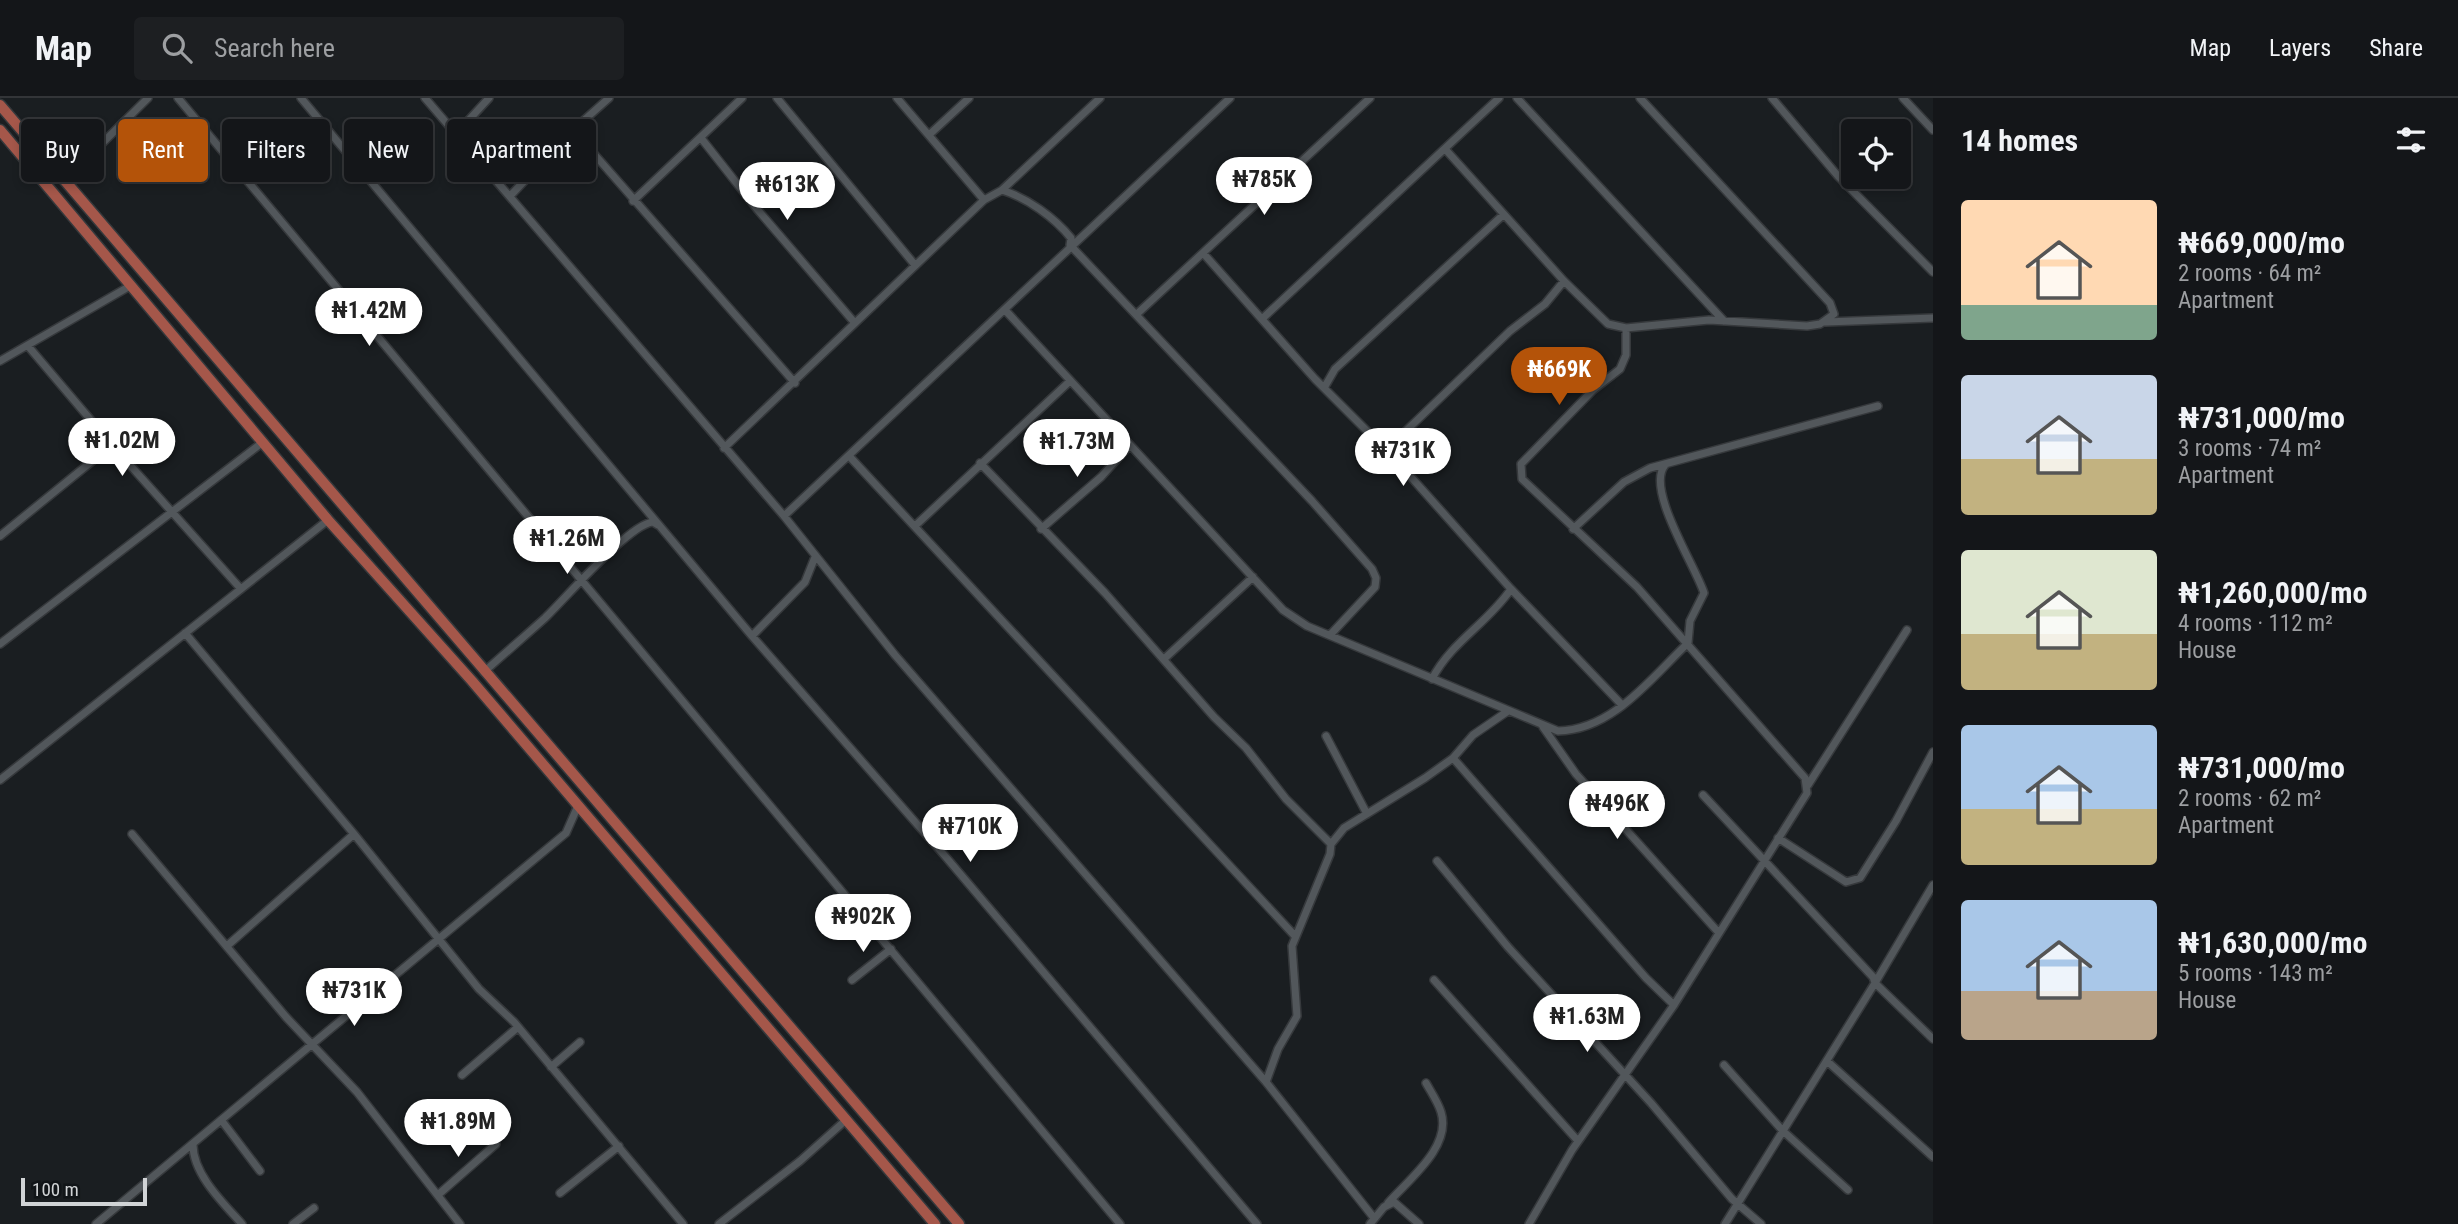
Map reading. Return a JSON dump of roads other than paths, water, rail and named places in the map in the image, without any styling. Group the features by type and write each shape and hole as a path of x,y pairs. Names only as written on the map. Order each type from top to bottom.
{"main road":[{"path":"0,105 21,130"},
{"path":"0,130 328,520 472,681 577,808 935,1224"},
{"path":"65,182 959,1224"},
{"path":"103,252 115,242"},
{"path":"656,899 670,887"}],"street":[{"path":"104,141 148,98"},
{"path":"178,98 1120,1224"},
{"path":"302,98 653,522 945,856 1257,1224"},
{"path":"425,98 447,124"},
{"path":"470,119 489,98"},
{"path":"585,119 609,98"},
{"path":"633,201 742,98"},
{"path":"777,98 915,265"},
{"path":"897,98 984,200"},
{"path":"930,134 969,98"},
{"path":"724,448 984,200 1002,190 1100,98"},
{"path":"784,516 1006,311 1070,245 1230,98"},
{"path":"1138,313 1370,98"},
{"path":"1263,317 1499,98"},
{"path":"1517,98 1725,321"},
{"path":"1640,98 1830,303 1834,314 1826,321"},
{"path":"1772,98 1838,176 1933,272"},
{"path":"1903,98 1933,131"},
{"path":"701,138 757,209 854,322"},
{"path":"1446,150 1503,215 1601,318 1626,328 1709,320 1807,326 1826,321 1933,318"},
{"path":"596,157 795,383"},
{"path":"498,182 784,516 895,655 1266,1082 1372,1221 1432,1153 1441,1137 1442,1114 1426,1083"},
{"path":"510,196 523,182"},
{"path":"1002,190 1051,216 1071,238 1070,245"},
{"path":"1324,388 1331,375 1346,359 1503,215"},
{"path":"1070,245 1138,313 1372,569 1377,578 1375,587 1331,634"},
{"path":"1203,253 1324,388 1386,450 1511,589 1622,705"},
{"path":"1386,450 1510,331 1545,304 1564,281"},
{"path":"0,361 130,286"},
{"path":"1006,311 1283,610 1307,626 1542,726 1570,731 1597,723 1622,705 1688,643 1690,621 1704,593 1669,515 1660,481 1665,465"},
{"path":"1626,328 1626,355 1620,369 1593,390 1519,468 1522,479 1637,587 1805,778 1808,785"},
{"path":"28,346 111,445 241,589"},
{"path":"916,525 1070,381"},
{"path":"1573,528 1624,482 1665,465 1878,406"},
{"path":"0,644 263,442"},
{"path":"0,536 111,445"},
{"path":"1041,529 1101,477 1129,446"},
{"path":"850,457 1295,936"},
{"path":"980,463 1246,748 1286,799 1331,844"},
{"path":"0,779 328,520"},
{"path":"484,672 614,548 653,522"},
{"path":"752,636 805,582 816,557"},
{"path":"1164,659 1253,577"},
{"path":"1432,679 1448,654 1486,618 1511,589"},
{"path":"1529,1224 1578,1141 1674,1005 1807,793 1808,785 1908,630"},
{"path":"185,633 354,834 479,989 518,1027 683,1224"},
{"path":"1266,1082 1278,1049 1297,1016 1291,964 1295,936 1317,886 1331,844 1343,828 1453,758 1467,739 1508,712"},
{"path":"1542,726 1576,774 1719,933"},
{"path":"1326,736 1367,814"},
{"path":"1778,838 1846,882 1854,882 1860,878 1896,821 1933,752"},
{"path":"1453,758 1646,978 1674,1005"},
{"path":"1703,795 1873,977 1875,983 1933,1039"},
{"path":"96,1224 566,834 577,808"},
{"path":"132,834 286,1017 357,1092 460,1224"},
{"path":"228,945 354,834"},
{"path":"1437,861 1508,947 1625,1074 1738,1204 1761,1224"},
{"path":"1725,1224 1827,1062 1932,887"},
{"path":"852,980 891,949"},
{"path":"1434,980 1578,1141"},
{"path":"462,1075 518,1027"},
{"path":"551,1067 580,1042"},
{"path":"1827,1062 1933,1157"},
{"path":"1724,1065 1782,1130 1848,1189"},
{"path":"719,1224 794,1166 847,1119"},
{"path":"222,1121 260,1171"},
{"path":"439,1194 496,1144"},
{"path":"193,1145 196,1162 203,1175 242,1224"},
{"path":"559,1193 619,1146"},
{"path":"1388,1203 1399,1204 1419,1224"},
{"path":"293,1224 314,1208"}]}
